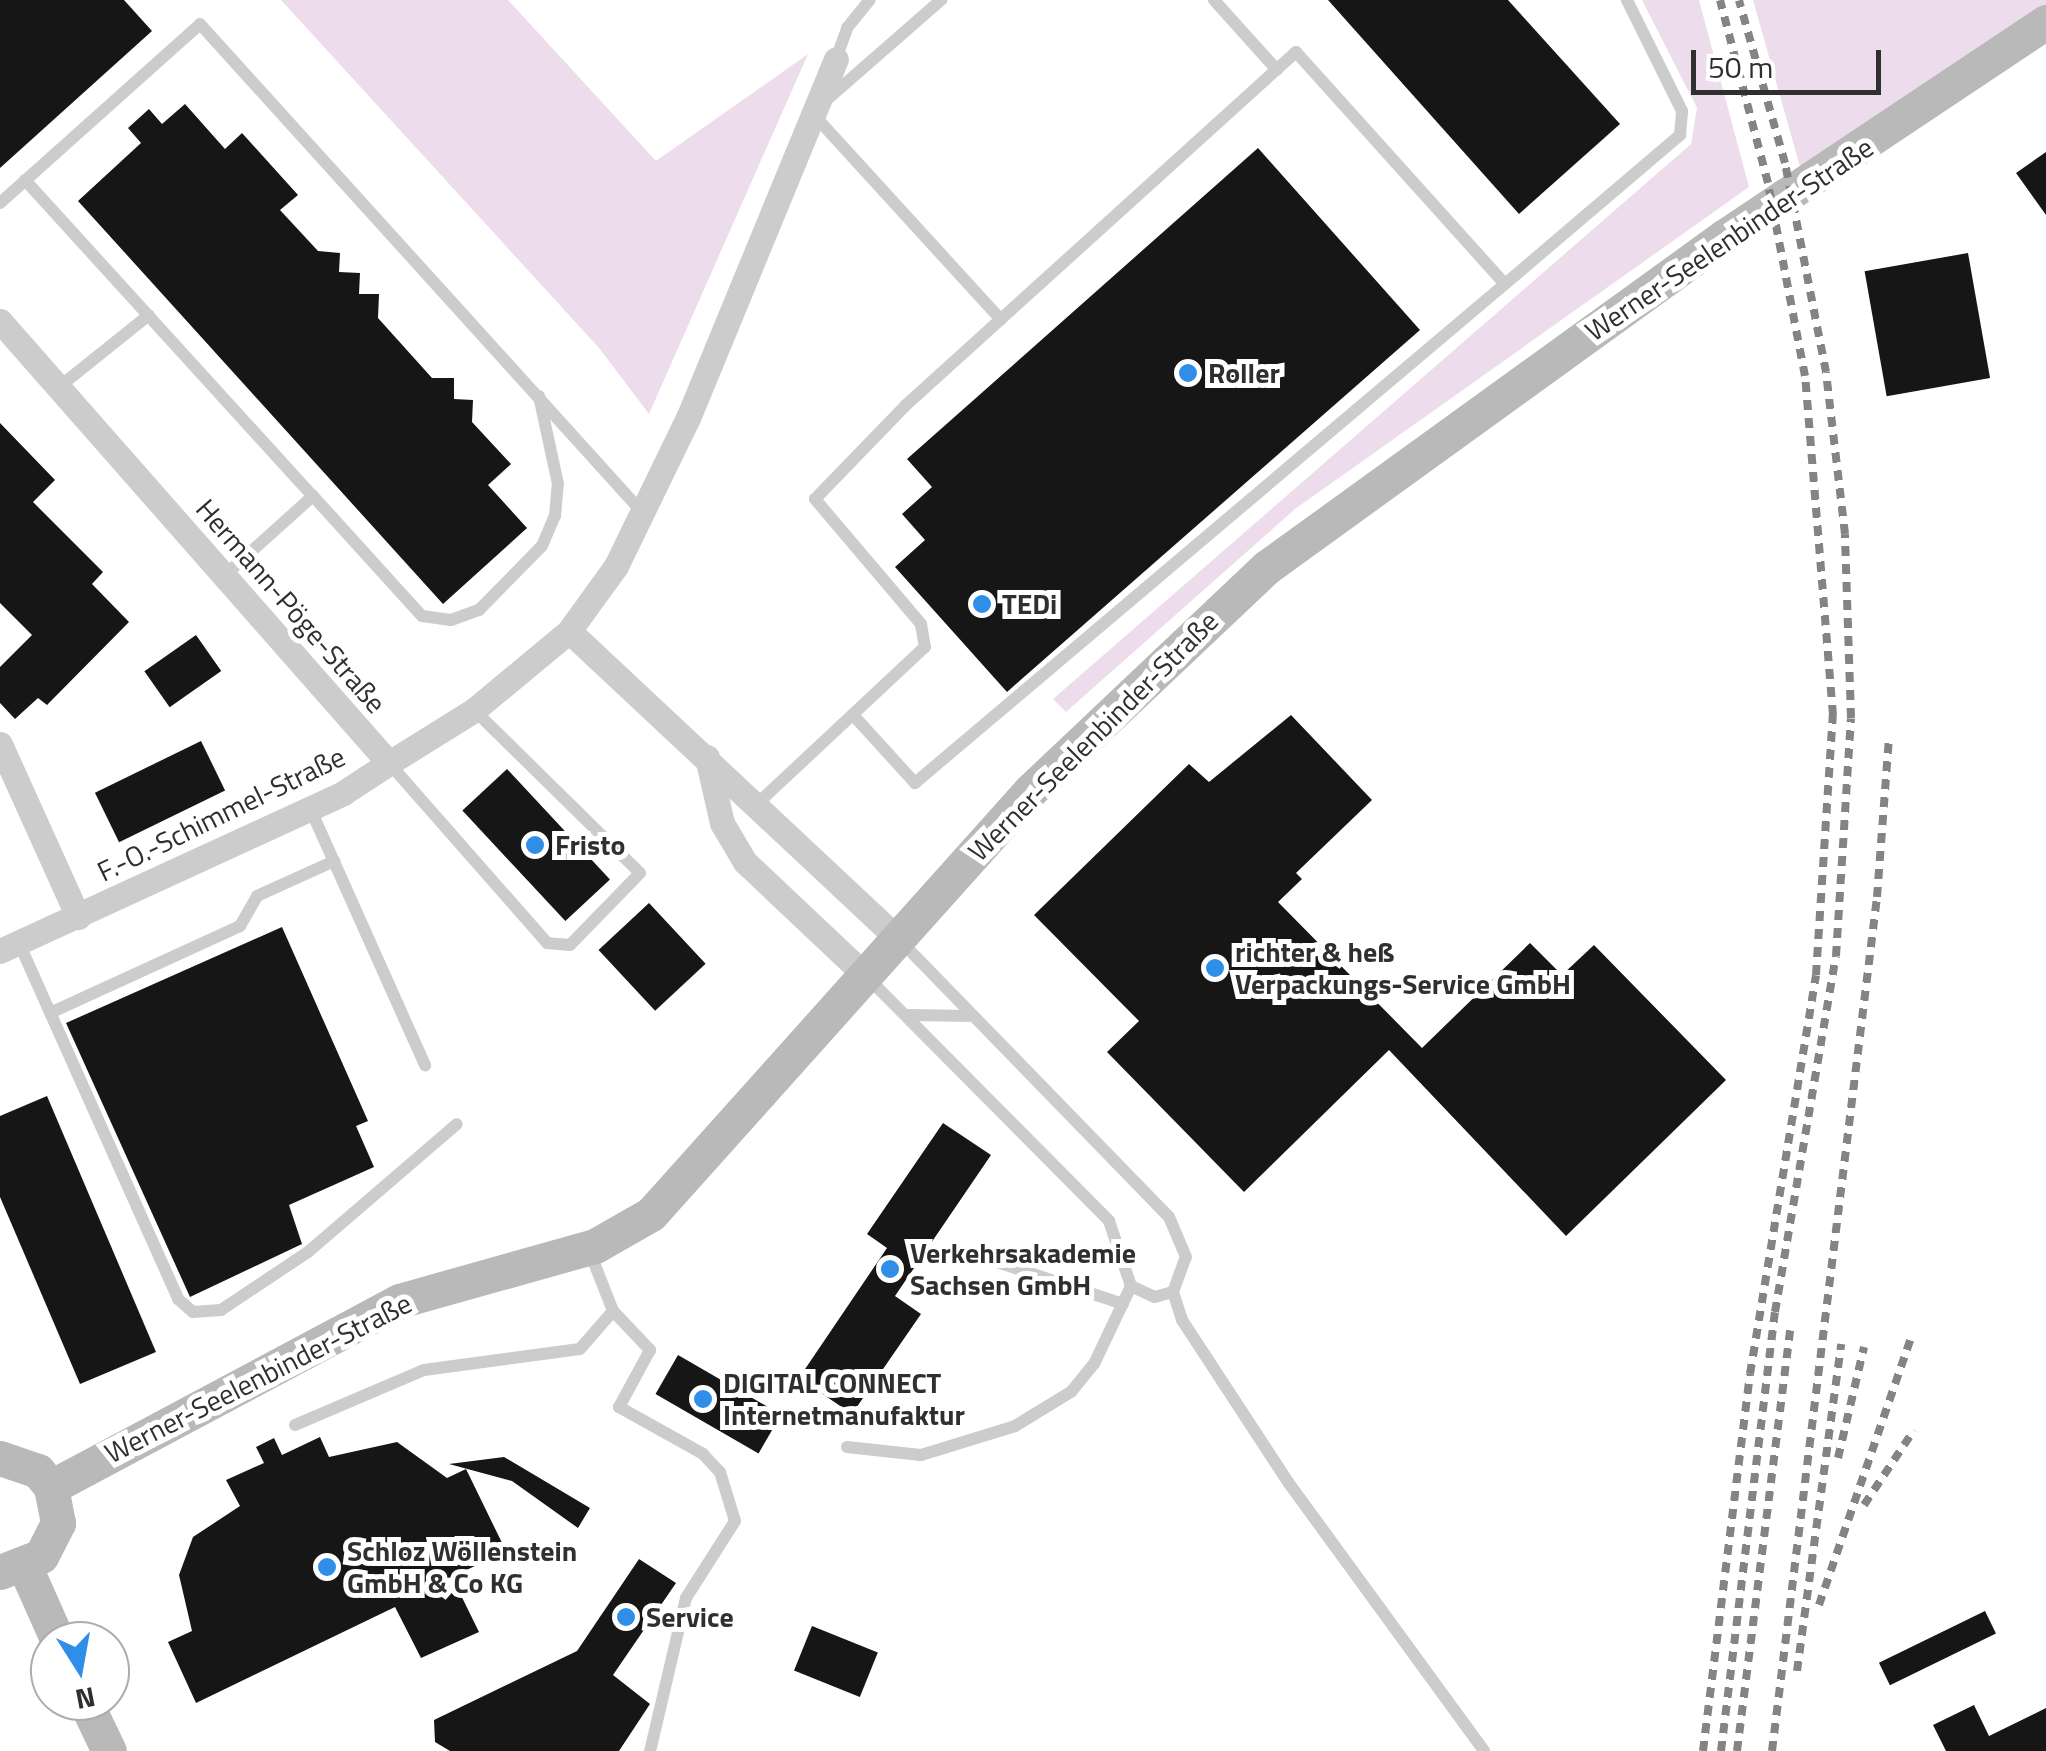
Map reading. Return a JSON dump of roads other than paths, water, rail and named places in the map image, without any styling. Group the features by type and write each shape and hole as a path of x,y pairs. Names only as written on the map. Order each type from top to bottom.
{"main road":[{"name":"Werner-Seelenbinder-Straße","path":"51,1486 399,1301 588,1248 651,1214 692,1174 864,974 1030,791 1267,567 1725,236 2046,22"},
{"path":"0,1458 21,1462 51,1486 58,1504 52,1541 13,1569 46,1621"},
{"path":"95,1721 109,1751"}],"street":[{"path":"389,763 474,710 569,631 642,512 810,110 836,59"},
{"name":"Hermann-Pöge-Straße","path":"0,321 389,763"},
{"path":"569,631 897,938"},
{"name":"F.-O.-Schimmel-Straße","path":"0,744 78,916"},
{"path":"707,757 722,824 745,862 864,974"},
{"name":"F.-O.-Schimmel-Straße","path":"10,947 310,808 389,763"}],"lane":[{"path":"836,59 846,28 870,0"},
{"path":"941,0 860,74 810,110 1000,320"},
{"path":"1214,0 1277,70"},
{"path":"854,716 916,783 1680,135 1682,111 1627,0"},
{"path":"0,203 200,24 554,410 642,512"},
{"path":"757,804 925,646 921,624 816,499 1000,320 1296,52 1505,284"},
{"path":"25,180 422,616 451,620 479,610 542,546 555,516 558,484 538,394"},
{"path":"59,388 149,316"},
{"path":"224,576 313,496"},
{"path":"389,763 547,943 570,945 640,873 474,710"},
{"path":"310,808 425,1064"},
{"path":"50,1013 240,926 258,896 334,861"},
{"path":"897,938 1169,1217 1186,1256 1173,1292 1182,1320 1288,1482 1484,1751"},
{"path":"10,947 50,1013 178,1299 193,1312 221,1310 308,1252 457,1124"},
{"path":"847,1447 921,1455 1015,1426 1070,1392 1132,1286 1109,1221 864,974"},
{"path":"908,1015 973,1016"},
{"path":"588,1248 613,1311 650,1350 619,1408 703,1454 720,1472 735,1520 686,1598 650,1751"},
{"path":"973,1254 1124,1304"},
{"path":"1132,1286 1156,1297 1173,1292"},
{"path":"294,1425 424,1370 580,1348 613,1311"}],"railway":[{"path":"1703,1751 1750,1374 1816,975 1833,715 1805,376 1768,183 1720,0"},
{"path":"1721,1751 1775,1312 1836,956 1851,718 1845,534 1826,372 1785,163 1739,0"},
{"path":"1772,1751 1877,897 1889,739"},
{"path":"1737,1751 1790,1330"},
{"path":"1819,1605 1910,1340"},
{"path":"1797,1671 1841,1344"},
{"path":"1838,1458 1864,1347"},
{"path":"1864,1505 1914,1430"}],"place":[{"name":"Roller","path":"1188,373"},
{"name":"TEDi","path":"982,604"},
{"name":"Fristo","path":"535,845"},
{"name":"richter & heß Verpackungs-Service GmbH","path":"1215,968"},
{"name":"Verkehrsakademie Sachsen GmbH","path":"890,1269"},
{"name":"DIGITAL CONNECT Internetmanufaktur","path":"703,1399"},
{"name":"Schloz Wöllenstein GmbH & Co KG","path":"327,1567"},
{"name":"Service","path":"626,1617"}]}
